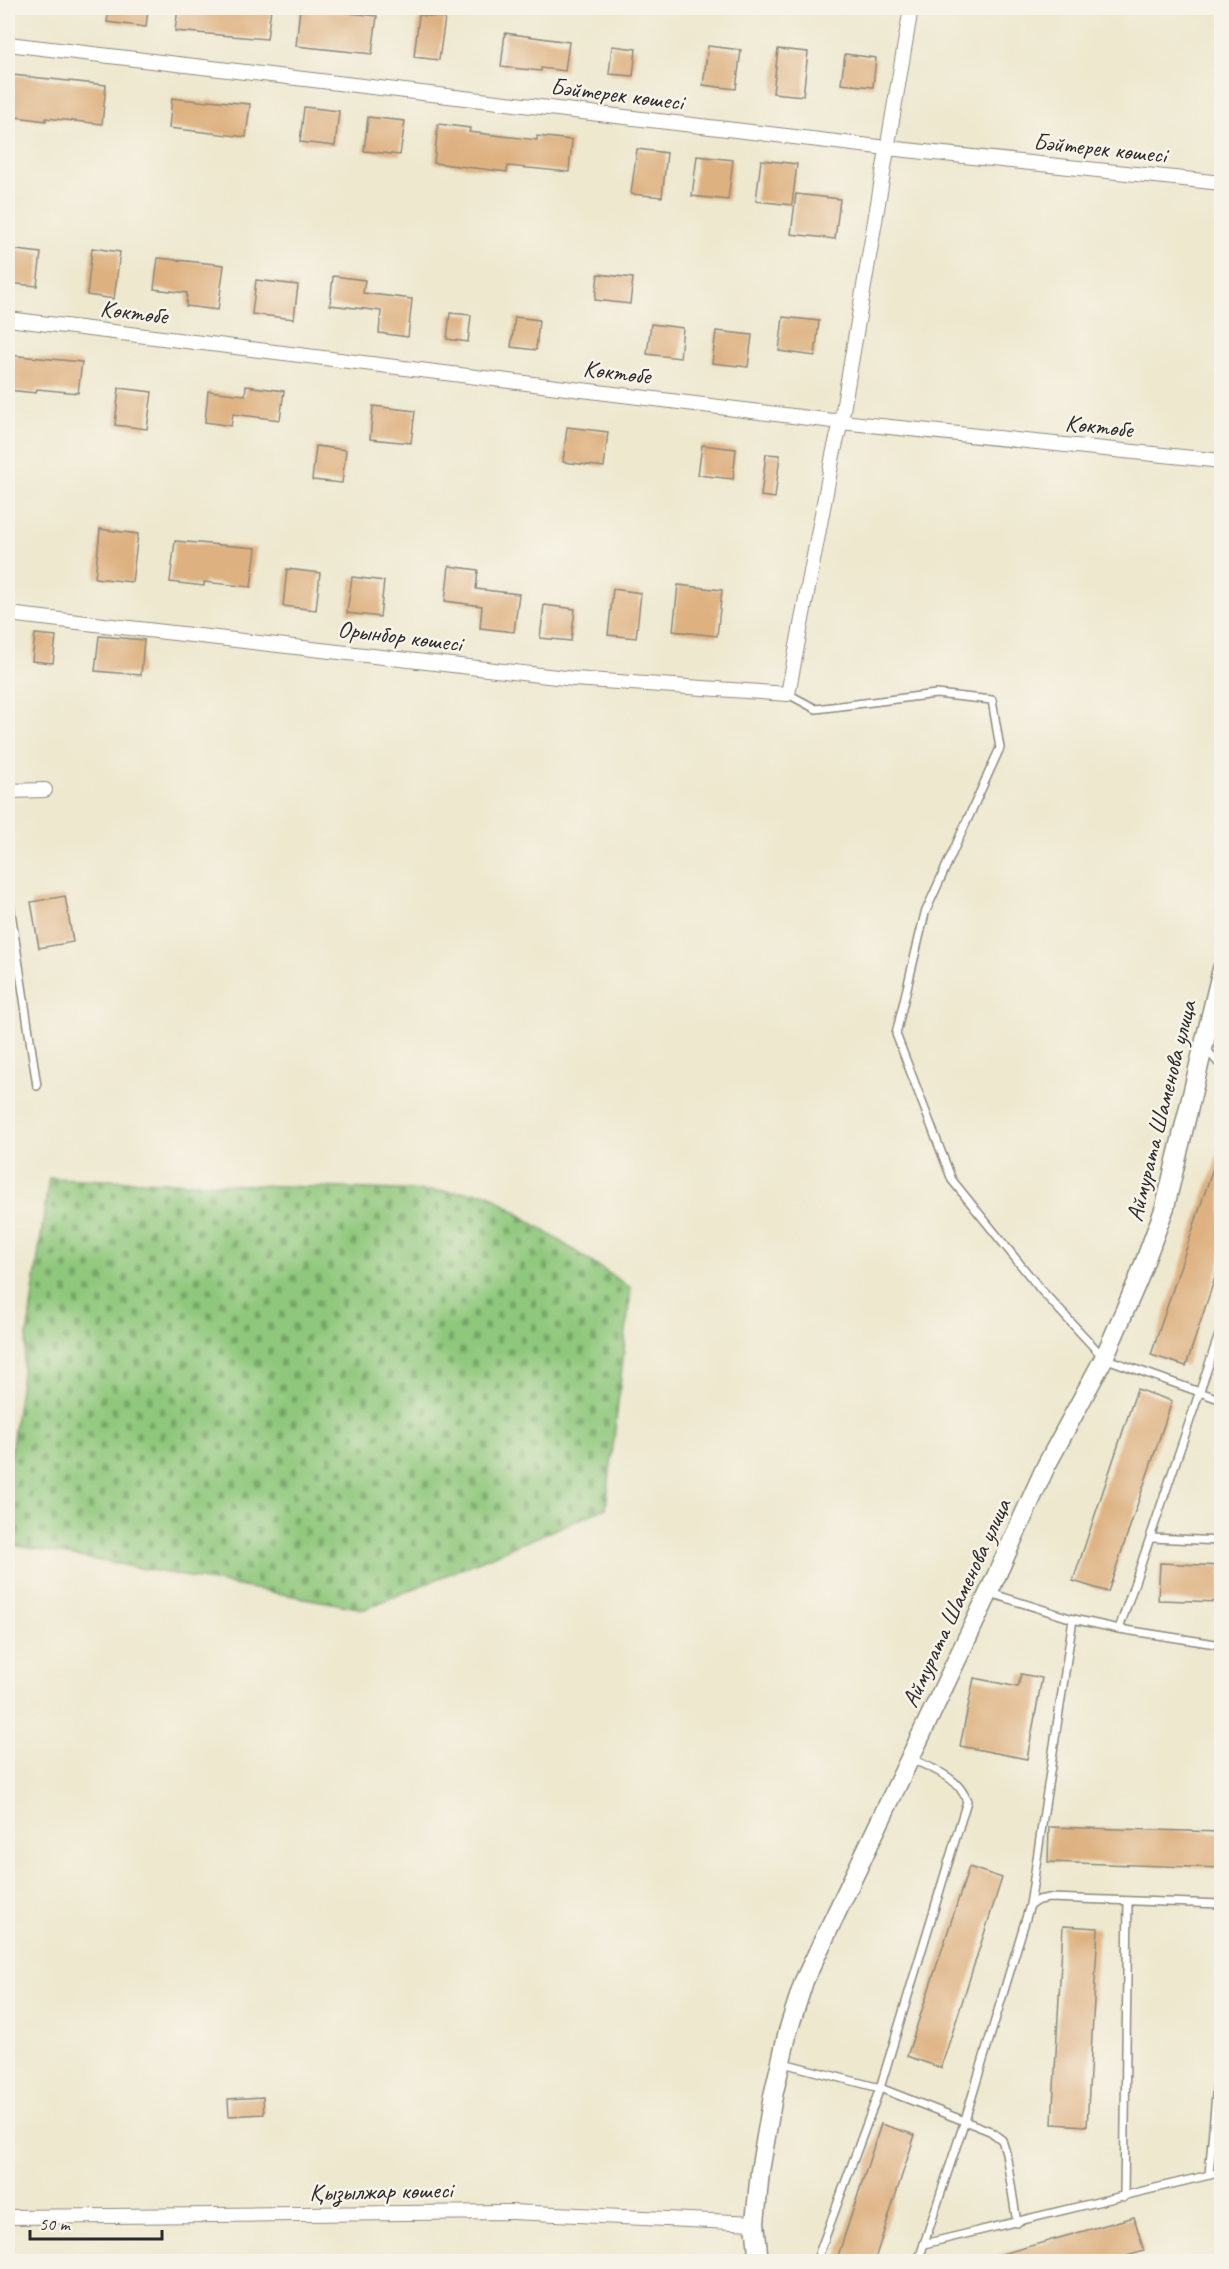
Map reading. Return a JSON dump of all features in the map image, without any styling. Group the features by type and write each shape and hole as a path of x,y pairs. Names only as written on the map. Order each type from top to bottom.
{"street":[{"path":"788,694 841,422 911,8"},
{"name":"Бәйтерек көшесі","path":"8,44 887,148 1221,183"},
{"name":"Көктөбе","path":"8,319 841,422 1221,461"},
{"name":"Орынбор көшесі","path":"8,614 574,679 788,694"},
{"path":"8,791 45,790"},
{"name":"Аймурата Шаменова улица","path":"759,2262 755,2223 760,2171 773,2096 804,1982 989,1592 1046,1466 1104,1358 1138,1280 1166,1206 1204,1048 1212,1025 1221,969"},
{"name":"Қызылжар көшесі","path":"8,2217 511,2212 755,2223"}],"lane":[{"path":"788,694 816,709 936,694 992,700 1000,748 925,913 896,1034 952,1180 1041,1290 1104,1358 1221,1400"},
{"path":"8,892 37,1086"},
{"path":"1204,1048 1221,1067"},
{"path":"1119,1629 1221,1326"},
{"path":"1150,1538 1221,1540"},
{"path":"989,1592 1073,1619 1119,1629 1221,1645"},
{"path":"918,2262 964,2122 1030,1905 1073,1619"},
{"path":"816,2262 880,2088 967,1801 962,1789 949,1776 910,1758"},
{"path":"1030,1905 1038,1900 1049,1898 1221,1904"},
{"path":"1125,2197 1128,1901"},
{"path":"1209,2175 1221,2026"},
{"path":"781,2063 880,2088 990,2132 1002,2140 1017,2223"},
{"path":"924,2244 1221,2172"}],"green space":[{"path":"49,1178 487,1193 631,1288 606,1508 365,1609 8,1544 8,1475"}],"building":[{"path":"109,8 148,8 146,27 107,22"},
{"path":"178,8 271,8 267,39 175,31"},
{"path":"300,8 377,16 372,54 296,46"},
{"path":"419,15 445,18 439,60 414,57"},
{"path":"505,33 569,42 565,71 501,67"},
{"path":"612,46 636,49 633,76 609,74"},
{"path":"708,46 741,50 736,89 703,85"},
{"path":"778,49 808,52 803,96 773,93"},
{"path":"845,54 876,58 873,87 841,84"},
{"path":"12,75 106,85 102,124 8,116"},
{"path":"172,98 250,104 246,137 169,128"},
{"path":"304,107 339,111 335,146 300,142"},
{"path":"368,117 405,121 400,155 364,151"},
{"path":"438,124 470,128 469,132 537,140 537,136 572,140 569,172 508,166 507,172 434,163"},
{"path":"637,149 667,153 662,197 631,194"},
{"path":"697,156 733,160 728,200 692,196"},
{"path":"761,160 797,164 792,205 756,201"},
{"path":"796,194 840,199 835,239 791,234"},
{"path":"92,248 120,252 114,299 87,295"},
{"path":"8,249 41,253 37,286 8,283"},
{"path":"158,258 224,265 218,310 186,306 187,293 154,289"},
{"path":"598,274 633,278 630,304 595,300"},
{"path":"333,276 365,280 363,293 412,299 408,337 379,333 381,311 330,305"},
{"path":"256,280 298,285 294,319 252,314"},
{"path":"450,313 471,315 468,342 447,339"},
{"path":"515,317 539,320 536,350 511,347"},
{"path":"783,317 819,321 815,356 779,351"},
{"path":"651,324 683,328 680,358 647,354"},
{"path":"716,331 752,335 748,367 712,363"},
{"path":"8,355 82,362 78,393 37,389 36,393 8,390"},
{"path":"246,386 284,391 280,420 233,414 231,426 205,422 208,391 245,395"},
{"path":"119,388 152,392 147,429 115,425"},
{"path":"373,406 415,411 411,443 370,439"},
{"path":"567,427 608,432 604,467 563,462"},
{"path":"702,445 736,449 733,479 698,475"},
{"path":"316,446 346,450 342,483 312,480"},
{"path":"766,454 780,455 775,498 761,496"},
{"path":"100,529 138,534 132,582 95,578"},
{"path":"175,541 256,548 251,587 204,582 204,586 170,582"},
{"path":"449,566 478,570 476,589 519,594 514,632 480,628 482,606 445,601"},
{"path":"287,569 320,573 316,610 283,606"},
{"path":"352,577 384,581 380,617 347,613"},
{"path":"678,585 722,590 717,636 673,631"},
{"path":"613,589 641,593 636,638 608,635"},
{"path":"544,605 575,609 571,641 540,638"},
{"path":"35,634 56,636 53,663 32,661"},
{"path":"99,636 144,640 141,675 95,671"},
{"path":"65,896 73,942 39,948 31,902"},
{"path":"1219,1150 1221,1151 1221,1259 1186,1366 1151,1355"},
{"path":"1137,1389 1172,1401 1108,1592 1073,1581"},
{"path":"1160,1563 1221,1566 1221,1602 1158,1600"},
{"path":"1021,1674 1042,1678 1027,1759 960,1746 974,1678 1018,1687"},
{"path":"1049,1827 1221,1832 1221,1868 1048,1862"},
{"path":"969,1867 1002,1878 941,2068 907,2056"},
{"path":"1063,1926 1098,1928 1087,2126 1052,2124"},
{"path":"263,2097 264,2114 229,2116 228,2099"},
{"path":"881,2124 915,2135 874,2262 836,2262"},
{"path":"1134,2217 1144,2251 1107,2262 992,2262 991,2257"}]}
